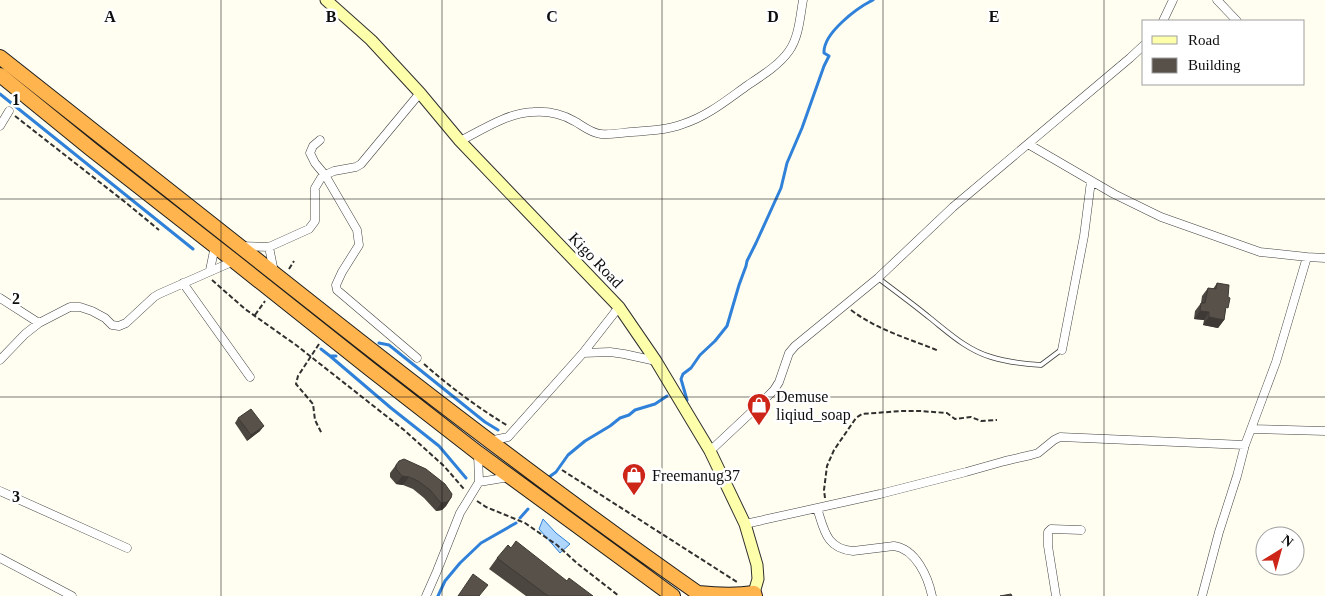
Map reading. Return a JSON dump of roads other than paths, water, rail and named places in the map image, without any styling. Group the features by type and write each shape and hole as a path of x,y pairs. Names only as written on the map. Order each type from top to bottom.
{"highway":[{"path":"0,57 239,246 280,274 424,391 667,572 700,595 754,595"},
{"path":"0,75 90,149 478,453 673,596"}],"street":[{"name":"Kigo Road","path":"326,0 371,40 420,93 460,141 619,307 656,361 710,451 744,524 757,565 758,579 754,595"},
{"path":"460,141 500,121 534,112 560,115 573,120 590,131 602,134 672,127 694,120 706,114 771,69 783,58 789,51 797,32 803,0"},
{"path":"1163,20 1173,0"},
{"path":"1216,0 1236,20"},
{"path":"710,451 774,390 779,382 789,353 795,346 878,278 953,207 1142,47"},
{"path":"239,246 269,247 305,231 313,225 316,215 315,188 325,175 361,164 420,93"},
{"path":"0,126 9,111"},
{"path":"320,140 310,153 357,230 359,245 342,272 336,285 337,290 417,358"},
{"path":"1028,144 1114,194 1161,217 1260,252 1325,258"},
{"path":"1062,350 1084,236 1091,181"},
{"path":"207,272 215,246"},
{"path":"269,247 280,274"},
{"path":"1202,596 1219,532 1246,445 1276,362 1307,257"},
{"path":"0,360 25,334 39,323 70,307 80,307 92,311 105,318 112,325 119,326 126,324 154,297 234,261"},
{"path":"183,283 250,377"},
{"path":"0,298 39,323"},
{"path":"489,441 508,437 583,354 619,307"},
{"path":"583,354 610,352 656,361"},
{"path":"1252,429 1325,431"},
{"path":"508,437 508,455"},
{"path":"744,524 880,494 1031,455 1038,453 1054,440 1060,438 1246,445"},
{"path":"426,596 460,513 479,482 478,453"},
{"path":"479,482 510,477"},
{"path":"0,490 126,548"},
{"path":"821,507 828,537 836,546 853,551 900,546 907,550 918,563 930,586 932,596"},
{"path":"1056,596 1048,546 1048,532 1051,529 1081,530"},
{"path":"0,558 72,596"}],"lane":[{"path":"878,278 953,337 991,357 1012,362 1041,365 1062,350"}],"water":[{"path":"543,519 570,544 560,553 539,529"}],"waterway":[{"path":"684,402 687,400 681,379 683,374 691,368 700,355 727,326 747,261 781,188 787,163 829,56 824,53 825,45 829,37 842,22 873,0"},
{"path":"0,94 193,249"},
{"path":"379,343 389,345 485,422 498,430"},
{"path":"321,349 330,356 336,356"},
{"path":"330,356 439,446 466,478"},
{"path":"549,477 556,472 568,455 585,441 620,418 629,415 635,410 655,404 667,396"},
{"path":"520,518 528,509"},
{"path":"438,596 445,581 481,543 516,523"}],"place":[{"name":"Demuse liqiud_soap","path":"759,426"},
{"name":"Freemanug37","path":"634,496"}]}
